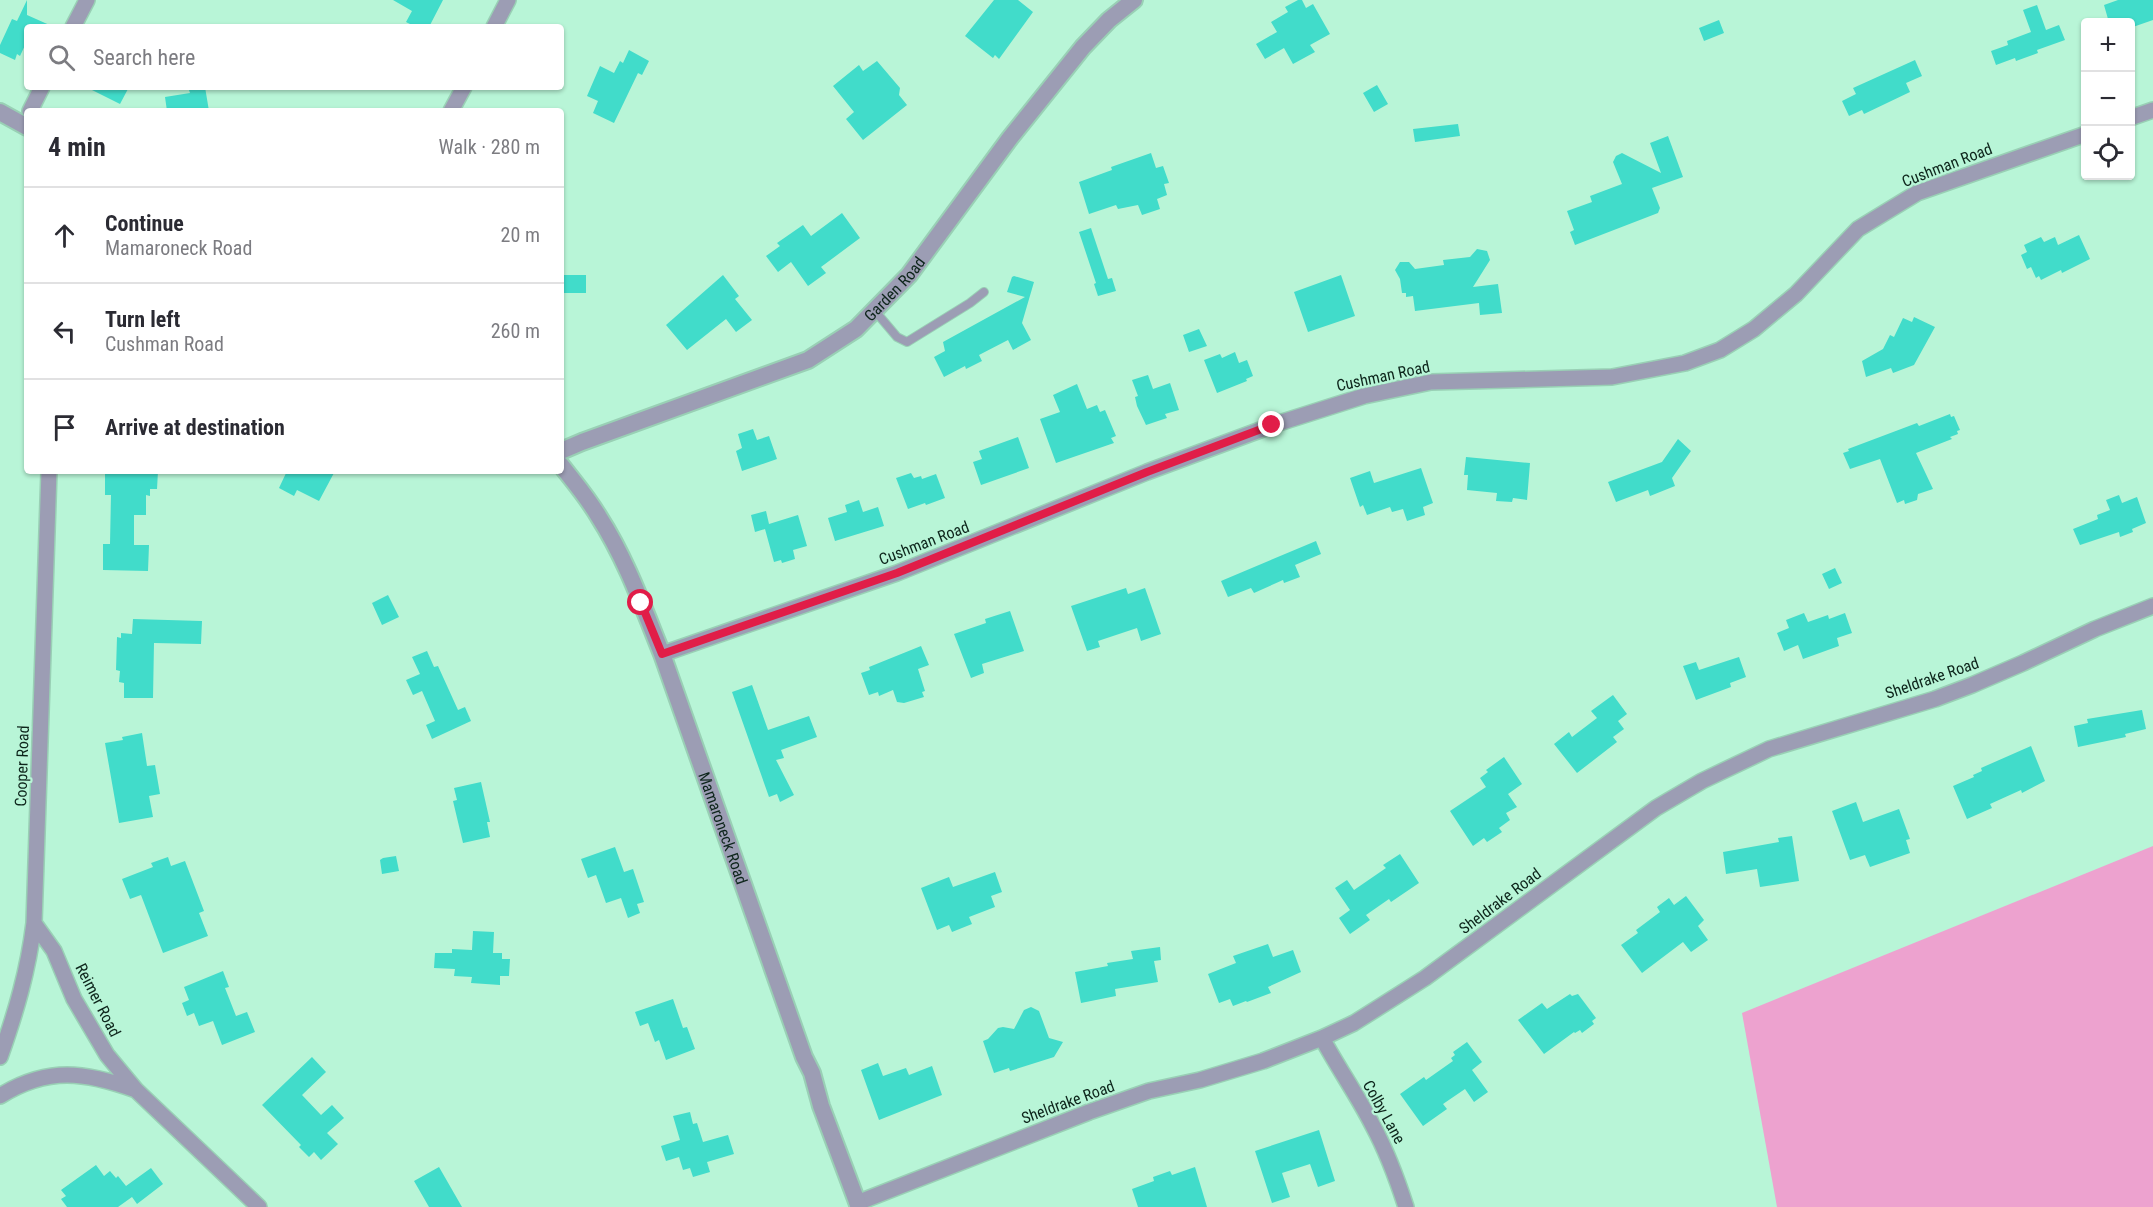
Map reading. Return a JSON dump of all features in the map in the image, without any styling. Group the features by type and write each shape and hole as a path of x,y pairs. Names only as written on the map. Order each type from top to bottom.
{"street":[{"path":"75,24 87,0"},
{"path":"496,24 508,0"},
{"name":"Garden Road","path":"564,450 808,360 841,340 875,311 909,275 1010,138 1083,47 1134,0"},
{"path":"32,108 41,90"},
{"path":"453,108 462,90"},
{"path":"2135,116 2153,111"},
{"path":"0,112 24,119"},
{"name":"Cushman Road","path":"662,654 897,573 1147,472 1279,423 1364,396 1431,382 1612,377 1669,367 1720,350 1754,329 1796,294 1844,242 1876,217 1917,193 2081,135"},
{"name":"Mamaroneck Road","path":"564,469 598,515 612,540 662,654 858,1205"},
{"name":"Cooper Road","path":"0,1057 20,998 30,959 34,923 49,474"},
{"name":"Sheldrake Road","path":"858,1205 1089,1112 1149,1091 1200,1080 1263,1060 1322,1038 1354,1023 1425,978 1656,808 1728,768 1769,749 1935,699 1972,685 2095,629 2153,606"},
{"name":"Reimer Road","path":"34,923 54,951 74,999 106,1055 136,1090 259,1207"},
{"name":"Colby Lane","path":"1322,1038 1372,1124 1389,1160 1406,1207"},
{"name":"Reimer Road","path":"0,1096 51,1075 86,1075 136,1090"}],"lane":[{"path":"875,311 897,337 907,342 984,292"}],"shaded area":[{"path":"2153,846 2153,1207 1777,1207 1742,1013"}],"building":[{"path":"27,0 27,15 47,24 24,24 24,47 20,56 17,54 15,60 0,53 0,45 12,19 17,21"},
{"path":"393,0 443,0 431,24 406,22 412,11"},
{"path":"994,0 1018,0 1033,12 999,59 995,55 993,58 965,36"},
{"path":"1302,0 1306,8 1313,4 1330,34 1310,45 1315,52 1293,64 1284,48 1265,59 1256,44 1277,32 1271,22 1288,12 1285,7"},
{"path":"2118,0 2153,0 2153,20 2135,26 2135,18 2108,18 2104,5"},
{"path":"2037,5 2046,30 2059,25 2065,40 2037,50 2038,53 2016,61 2015,58 1996,65 1991,51 2008,45 2007,41 2031,32 2023,10"},
{"path":"1719,20 1724,33 1704,41 1699,28"},
{"path":"629,50 649,61 642,75 638,73 614,123 593,113 598,101 587,96 600,66 614,73 620,61 623,63"},
{"path":"1915,60 1922,76 1906,83 1910,92 1864,114 1862,110 1849,116 1842,101 1856,94 1853,88"},
{"path":"877,61 900,88 899,95 907,105 863,140 846,119 854,112 833,86 859,65 863,71"},
{"path":"1377,85 1388,104 1374,112 1363,93"},
{"path":"92,90 127,90 120,104"},
{"path":"189,90 206,90 208,108 167,108 165,97 190,93"},
{"path":"1458,124 1460,136 1415,142 1413,129"},
{"path":"1668,136 1683,177 1652,188 1660,208 1658,213 1575,245 1570,232 1574,230 1567,211 1592,202 1590,196 1622,184 1613,162 1616,156 1622,153 1661,173 1650,143"},
{"path":"1151,153 1156,168 1163,166 1169,183 1164,184 1167,195 1157,199 1160,209 1142,215 1138,205 1118,209 1116,205 1089,214 1079,182 1112,170 1111,167"},
{"path":"842,213 860,238 821,267 826,273 808,286 791,262 778,272 766,256 780,246 777,243 803,225 811,236"},
{"path":"1091,228 1108,279 1112,278 1116,291 1098,296 1079,232"},
{"path":"2079,235 2090,259 2062,273 2061,270 2041,280 2039,276 2036,278 2031,267 2027,269 2021,255 2027,252 2024,245 2041,237 2044,242 2055,237 2058,245"},
{"path":"1477,249 1487,251 1490,260 1473,287 1498,284 1502,313 1480,315 1479,303 1415,311 1413,296 1406,297 1406,293 1402,293 1400,279 1395,270 1400,262 1409,262 1415,269 1444,265 1443,260 1470,257"},
{"path":"564,275 586,275 586,293 564,293"},
{"path":"723,275 739,296 735,299 752,320 736,332 726,319 687,350 666,325"},
{"path":"1341,275 1355,316 1308,332 1294,292"},
{"path":"1014,276 1034,282 1022,323 1031,340 1013,350 1008,340 979,355 982,361 966,369 965,366 944,377 934,357 945,351 943,342 1025,297 1007,292"},
{"path":"1914,317 1935,327 1914,365 1893,373 1891,368 1866,377 1862,361 1883,349 1890,335 1894,337 1903,318 1912,322"},
{"path":"1199,329 1207,346 1189,352 1183,335"},
{"path":"1235,352 1239,363 1247,360 1253,376 1246,379 1247,381 1217,393 1204,360 1220,354 1222,358"},
{"path":"1148,375 1153,389 1170,383 1179,410 1165,414 1167,418 1146,425 1137,406 1135,397 1138,396 1132,380"},
{"path":"1077,384 1087,409 1097,405 1100,412 1105,410 1116,436 1111,438 1114,443 1056,463 1040,419 1060,412 1053,395"},
{"path":"1950,414 1951,417 1954,416 1960,430 1957,431 1958,434 1950,437 1952,439 1916,453 1933,489 1918,494 1917,500 1905,504 1904,500 1897,503 1880,459 1850,469 1843,453 1849,451 1848,449 1917,423 1919,426"},
{"path":"753,429 757,440 769,436 777,459 742,471 736,451 742,448 738,434"},
{"path":"1018,437 1029,468 981,485 973,462 982,459 979,451"},
{"path":"1678,439 1691,451 1672,478 1675,486 1650,496 1648,490 1616,502 1608,482 1662,462"},
{"path":"1466,457 1530,463 1527,500 1513,498 1512,502 1496,501 1497,493 1467,490 1468,475 1464,475"},
{"path":"1421,468 1433,503 1423,507 1425,515 1407,521 1403,509 1392,512 1390,507 1367,515 1363,505 1360,507 1350,478 1370,471 1374,483"},
{"path":"911,473 914,478 921,476 922,479 936,474 945,498 908,509 896,478"},
{"path":"105,474 158,474 157,489 150,489 150,496 146,495 146,515 134,515 134,545 149,545 148,571 103,570 103,544 110,544 111,495 105,495"},
{"path":"286,474 333,474 319,501 297,490 294,496 279,488"},
{"path":"2119,495 2122,503 2137,497 2146,523 2120,537 2119,532 2080,545 2073,529 2098,519 2097,515 2110,510 2106,500"},
{"path":"859,500 863,512 878,507 884,526 835,541 828,518 847,512 845,505"},
{"path":"766,511 769,524 798,515 807,546 793,550 795,559 782,563 781,560 774,562 765,529 755,532 751,515"},
{"path":"1316,541 1321,554 1295,565 1300,577 1284,583 1283,580 1254,593 1251,588 1228,597 1221,581"},
{"path":"1835,568 1842,583 1829,589 1822,574"},
{"path":"1126,588 1128,594 1145,588 1161,634 1141,641 1137,628 1098,641 1100,647 1087,651 1071,606"},
{"path":"388,595 399,617 382,625 372,603"},
{"path":"1010,611 1024,651 982,664 984,673 971,678 954,634 986,623 985,619"},
{"path":"1804,613 1808,622 1828,615 1829,619 1845,613 1852,633 1837,638 1839,646 1803,659 1798,645 1784,651 1777,633 1789,628 1786,620"},
{"path":"133,619 202,621 201,644 154,643 153,698 124,698 124,683 119,682 120,671 116,670 117,637 121,638 121,633 132,634"},
{"path":"921,646 929,665 918,669 925,691 922,692 924,697 904,703 897,702 893,690 879,696 878,692 869,695 861,673 870,670 869,667"},
{"path":"427,651 434,667 438,666 458,710 465,707 471,721 432,739 426,725 435,721 422,691 413,695 406,680 420,674 412,657"},
{"path":"1739,657 1746,677 1730,683 1731,687 1696,700 1683,666 1696,662 1699,670"},
{"path":"752,685 768,730 809,716 817,737 781,750 784,758 776,760 794,795 780,802 777,794 769,797 732,692"},
{"path":"1613,695 1627,714 1618,721 1624,729 1613,737 1617,742 1577,773 1554,744 1569,732 1572,737 1597,718 1591,711"},
{"path":"2142,710 2146,729 2125,734 2126,737 2078,747 2074,726 2088,723 2087,719"},
{"path":"142,733 147,766 155,765 160,794 149,796 153,817 119,823 105,743 123,740 122,737"},
{"path":"2031,746 2045,781 2022,793 2021,790 1990,804 1992,808 1967,819 1953,786 1974,777 1973,775 1982,771 1981,768"},
{"path":"1504,757 1522,784 1508,794 1517,807 1506,813 1510,820 1499,828 1502,832 1487,842 1484,838 1473,846 1450,811 1486,787 1480,778 1488,772 1486,770"},
{"path":"481,782 490,822 487,822 490,837 463,843 453,801 457,800 454,788"},
{"path":"1856,802 1863,822 1899,809 1910,839 1906,840 1910,853 1870,867 1865,855 1850,860 1832,811"},
{"path":"1792,836 1799,881 1760,887 1757,869 1726,874 1723,852 1779,842 1778,838"},
{"path":"615,847 624,872 633,869 644,902 637,904 640,913 628,918 621,898 606,903 596,875 588,878 581,859"},
{"path":"1400,854 1419,883 1391,902 1389,899 1366,915 1370,920 1350,934 1339,918 1350,910 1335,888 1347,880 1354,890 1386,868 1383,865"},
{"path":"396,856 399,871 382,874 380,860"},
{"path":"168,857 171,866 185,861 204,911 199,913 208,936 163,953 141,895 130,899 122,879 153,867 151,863"},
{"path":"995,872 1002,892 991,896 995,907 969,917 972,924 952,932 949,925 937,930 921,888 949,877 953,887"},
{"path":"1686,896 1704,920 1698,926 1708,940 1691,952 1683,942 1642,973 1621,945 1638,933 1636,930 1660,912 1657,907 1669,898 1674,905"},
{"path":"473,931 494,932 493,953 502,953 502,959 510,959 509,976 500,976 500,985 471,983 472,977 454,976 455,969 434,968 435,953 452,953 452,949 472,950"},
{"path":"1268,944 1273,957 1293,950 1301,972 1268,987 1271,993 1233,1006 1230,999 1219,1003 1208,974 1236,963 1233,956"},
{"path":"1160,947 1161,960 1154,961 1158,982 1115,989 1116,996 1081,1003 1075,972 1133,959 1131,951"},
{"path":"223,971 229,987 225,988 236,1016 247,1012 255,1032 222,1045 213,1021 199,1026 194,1013 187,1016 182,1003 189,1000 184,987"},
{"path":"1570,994 1572,996 1578,994 1596,1018 1592,1021 1594,1024 1582,1033 1580,1030 1574,1032 1544,1054 1518,1020 1542,1003 1547,1009"},
{"path":"673,999 683,1028 687,1027 695,1049 666,1060 659,1040 655,1042 648,1023 640,1026 635,1012"},
{"path":"1031,1007 1039,1011 1049,1038 1063,1042 1054,1057 1010,1071 1009,1068 994,1073 983,1041 998,1028 1014,1029 1024,1010"},
{"path":"1467,1042 1482,1062 1472,1070 1488,1092 1474,1102 1465,1089 1443,1104 1447,1109 1423,1126 1400,1094 1424,1077 1426,1080 1453,1061 1451,1058 1455,1055 1453,1052"},
{"path":"312,1057 326,1072 302,1095 321,1115 332,1105 344,1118 327,1133 338,1144 321,1160 314,1152 309,1157 299,1147 301,1145 262,1105"},
{"path":"878,1063 883,1076 906,1068 909,1075 932,1066 942,1095 879,1120 861,1070"},
{"path":"690,1112 693,1124 697,1123 703,1142 728,1135 734,1154 707,1162 710,1172 693,1177 690,1168 683,1170 679,1157 666,1161 661,1146 680,1140 673,1116"},
{"path":"1319,1130 1335,1181 1318,1187 1310,1164 1282,1173 1290,1197 1272,1203 1255,1151"},
{"path":"96,1165 104,1176 110,1171 116,1178 118,1176 126,1186 151,1168 163,1184 137,1204 132,1197 118,1207 67,1207 61,1199 66,1196 61,1190"},
{"path":"439,1167 462,1207 429,1207 414,1181"},
{"path":"1195,1167 1207,1207 1138,1207 1132,1189 1154,1181 1153,1177 1170,1171 1172,1175"}],"route":[{"path":"641,603 662,654 897,573 1147,472 1272,425"}]}
